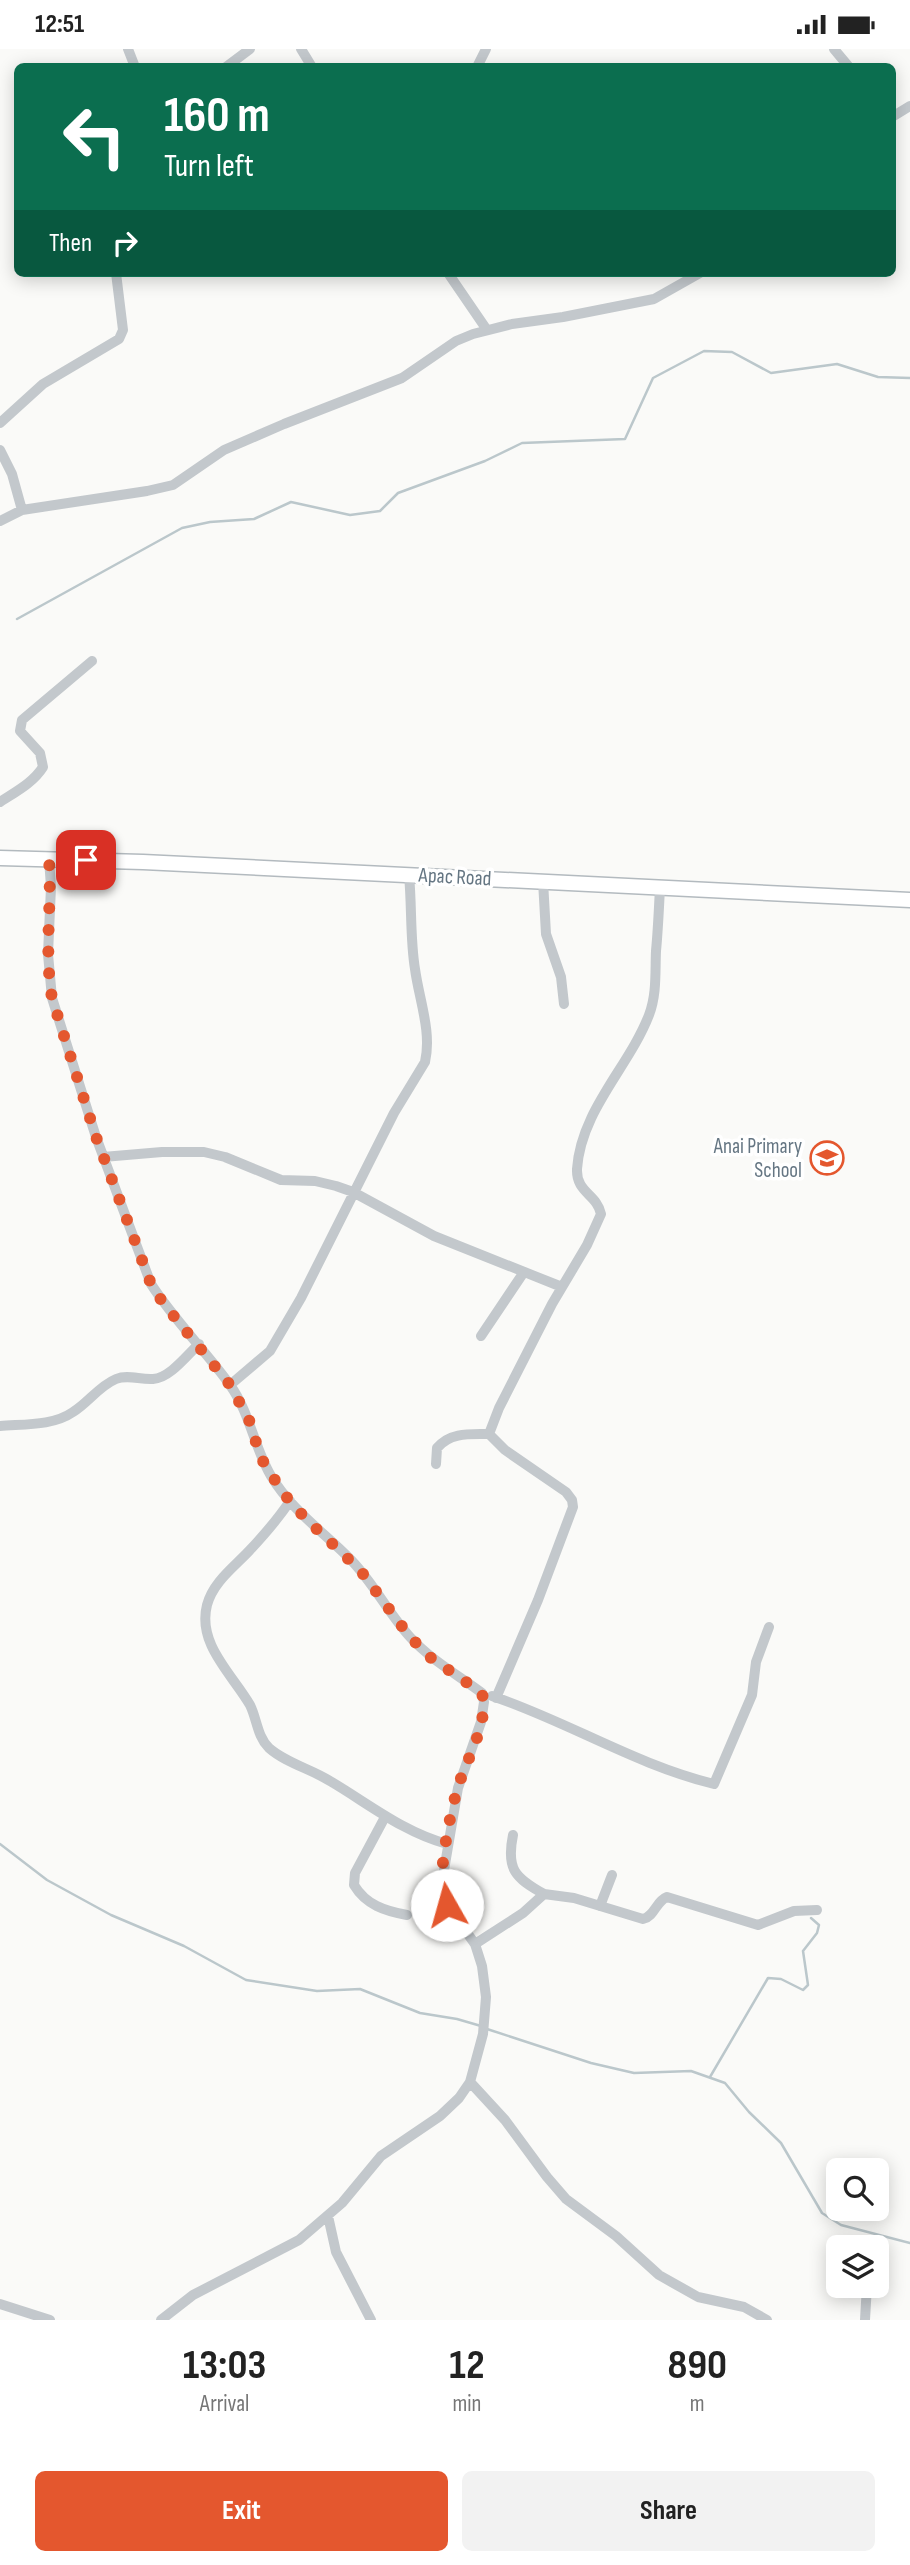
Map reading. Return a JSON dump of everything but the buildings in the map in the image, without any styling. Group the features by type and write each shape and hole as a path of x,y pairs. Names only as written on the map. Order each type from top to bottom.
{"main road":[{"name":"Apac Road","path":"0,858 910,900"}],"street":[{"path":"231,63 250,49"},
{"path":"0,423 43,384 119,339 123,330 116,277"},
{"path":"451,277 487,330"},
{"path":"0,521 22,510 173,485 224,450 284,423 402,378 456,341 487,330 654,299 694,277"},
{"path":"0,450 12,474 22,510"},
{"path":"0,802 38,774 43,767 40,753 20,730 22,720 92,661"},
{"path":"49,859 51,887 48,954 52,998 103,1157 151,1284 163,1303 230,1385 249,1420 261,1458 290,1501 360,1570 410,1637 431,1658 482,1693 651,1763 714,1784 752,1695 756,1662 769,1627"},
{"path":"230,1385 270,1351 301,1298 353,1192 403,1097 420,1073 427,1055 424,1011 414,969 409,875"},
{"path":"543,881 547,933 561,977 564,1004"},
{"path":"489,1434 499,1408 601,1214 595,1201 582,1189 577,1170 585,1134 597,1105 649,1014 655,990 660,887"},
{"path":"103,1157 204,1152 225,1157 281,1180 315,1181 353,1192 434,1236 562,1287"},
{"path":"481,1336 524,1272"},
{"path":"0,1426 59,1419 72,1413 114,1380 124,1377 162,1378 199,1344"},
{"path":"436,1464 438,1448 448,1438 489,1434 505,1450 566,1492 572,1500 573,1507 538,1600 496,1698"},
{"path":"290,1501 258,1541 219,1581 208,1601 205,1617 212,1646 227,1674 251,1707 266,1745 279,1756 329,1780 385,1817 423,1837 447,1844"},
{"path":"161,2320 193,2295 291,2245 328,2216 381,2156 440,2116 470,2083 484,2034 486,1997 482,1966 475,1944 447,1905 442,1882 457,1788 478,1733 484,1702 482,1693"},
{"path":"385,1817 355,1873 354,1885 367,1900 380,1908 407,1915"},
{"path":"513,1835 509,1858 514,1872 526,1883 544,1894 574,1898 643,1919 650,1917 667,1897 758,1925 794,1911 817,1910"},
{"path":"600,1906 612,1875"},
{"path":"475,1944 523,1913 544,1894"},
{"path":"470,2083 505,2120 566,2199 616,2236 659,2275 698,2297 744,2307 767,2320"},
{"path":"328,2216 336,2252 371,2320"},
{"path":"865,2320 866,2298"},
{"path":"0,2304 50,2320"}],"waterway":[{"path":"17,619 182,528 210,522 254,519 291,502 350,515 380,511 398,493 485,461 522,443 625,439 653,378 704,351 732,352 771,373 837,364 878,377 910,378"},
{"path":"0,1844 47,1880 111,1915 184,1946 246,1980 317,1991 360,1989 420,2013 481,2026"},
{"path":"710,2077 768,1978 781,1979 803,1990 808,1985 803,1951 817,1933 819,1925 811,1918"},
{"path":"487,2029 591,2063 634,2073 691,2071 725,2083 749,2112 781,2143 822,2213 841,2225 910,2243"}],"place":[{"name":"Anai Primary School","path":"827,1158"}],"route":[{"path":"86,860 49,859 51,887 48,954 52,998 96,1137 151,1284 243,1405 261,1458 283,1493 306,1519 360,1570 410,1637 431,1658 482,1693 484,1702 478,1733 457,1788 443,1867 442,1882 447,1905"}]}
